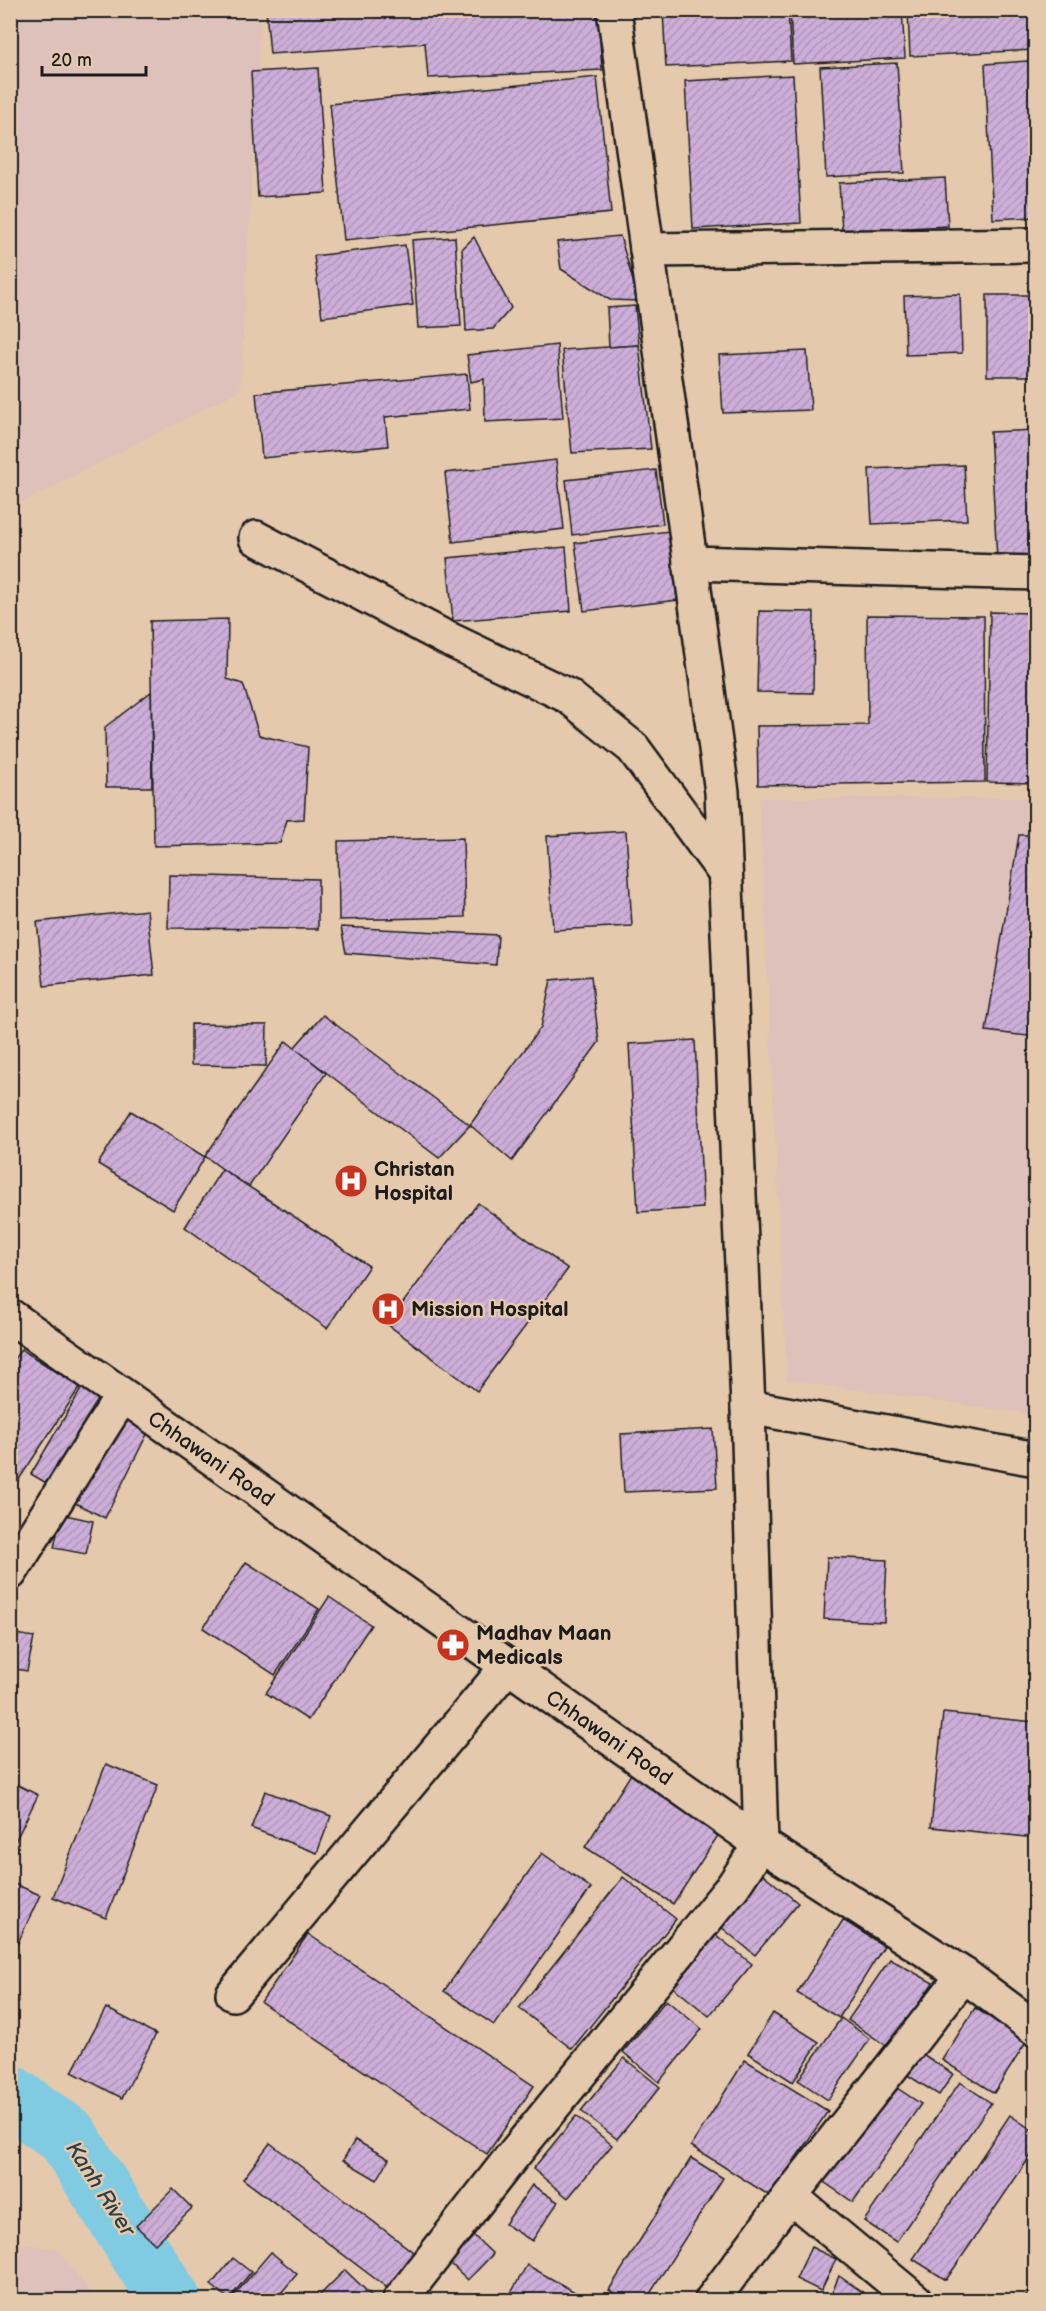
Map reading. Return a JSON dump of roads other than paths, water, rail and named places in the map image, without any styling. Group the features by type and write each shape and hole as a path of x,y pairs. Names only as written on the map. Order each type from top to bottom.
{"street":[{"path":"400,2301 517,2150 733,1886 761,1844 748,1407 722,792 614,10"},
{"path":"647,250 1035,245"},
{"path":"256,538 444,637 568,696 633,748 725,873"},
{"path":"690,563 1035,573"},
{"name":"Chhawani Road","path":"10,1316 761,1844 964,1976 1035,2029"},
{"path":"10,1573 123,1396"},
{"path":"748,1407 1035,1459"},
{"path":"233,1994 507,1667"},
{"path":"712,2301 790,2196 964,1976"},
{"path":"790,2196 915,2301"}],"waterway":[{"name":"Kanh River","path":"10,2096 67,2136 170,2300"}],"place":[{"name":"Christan Hospital","path":"351,1181"},
{"name":"Mission Hospital","path":"388,1309"},
{"name":"Madhav Maan Medicals","path":"453,1645"}]}
